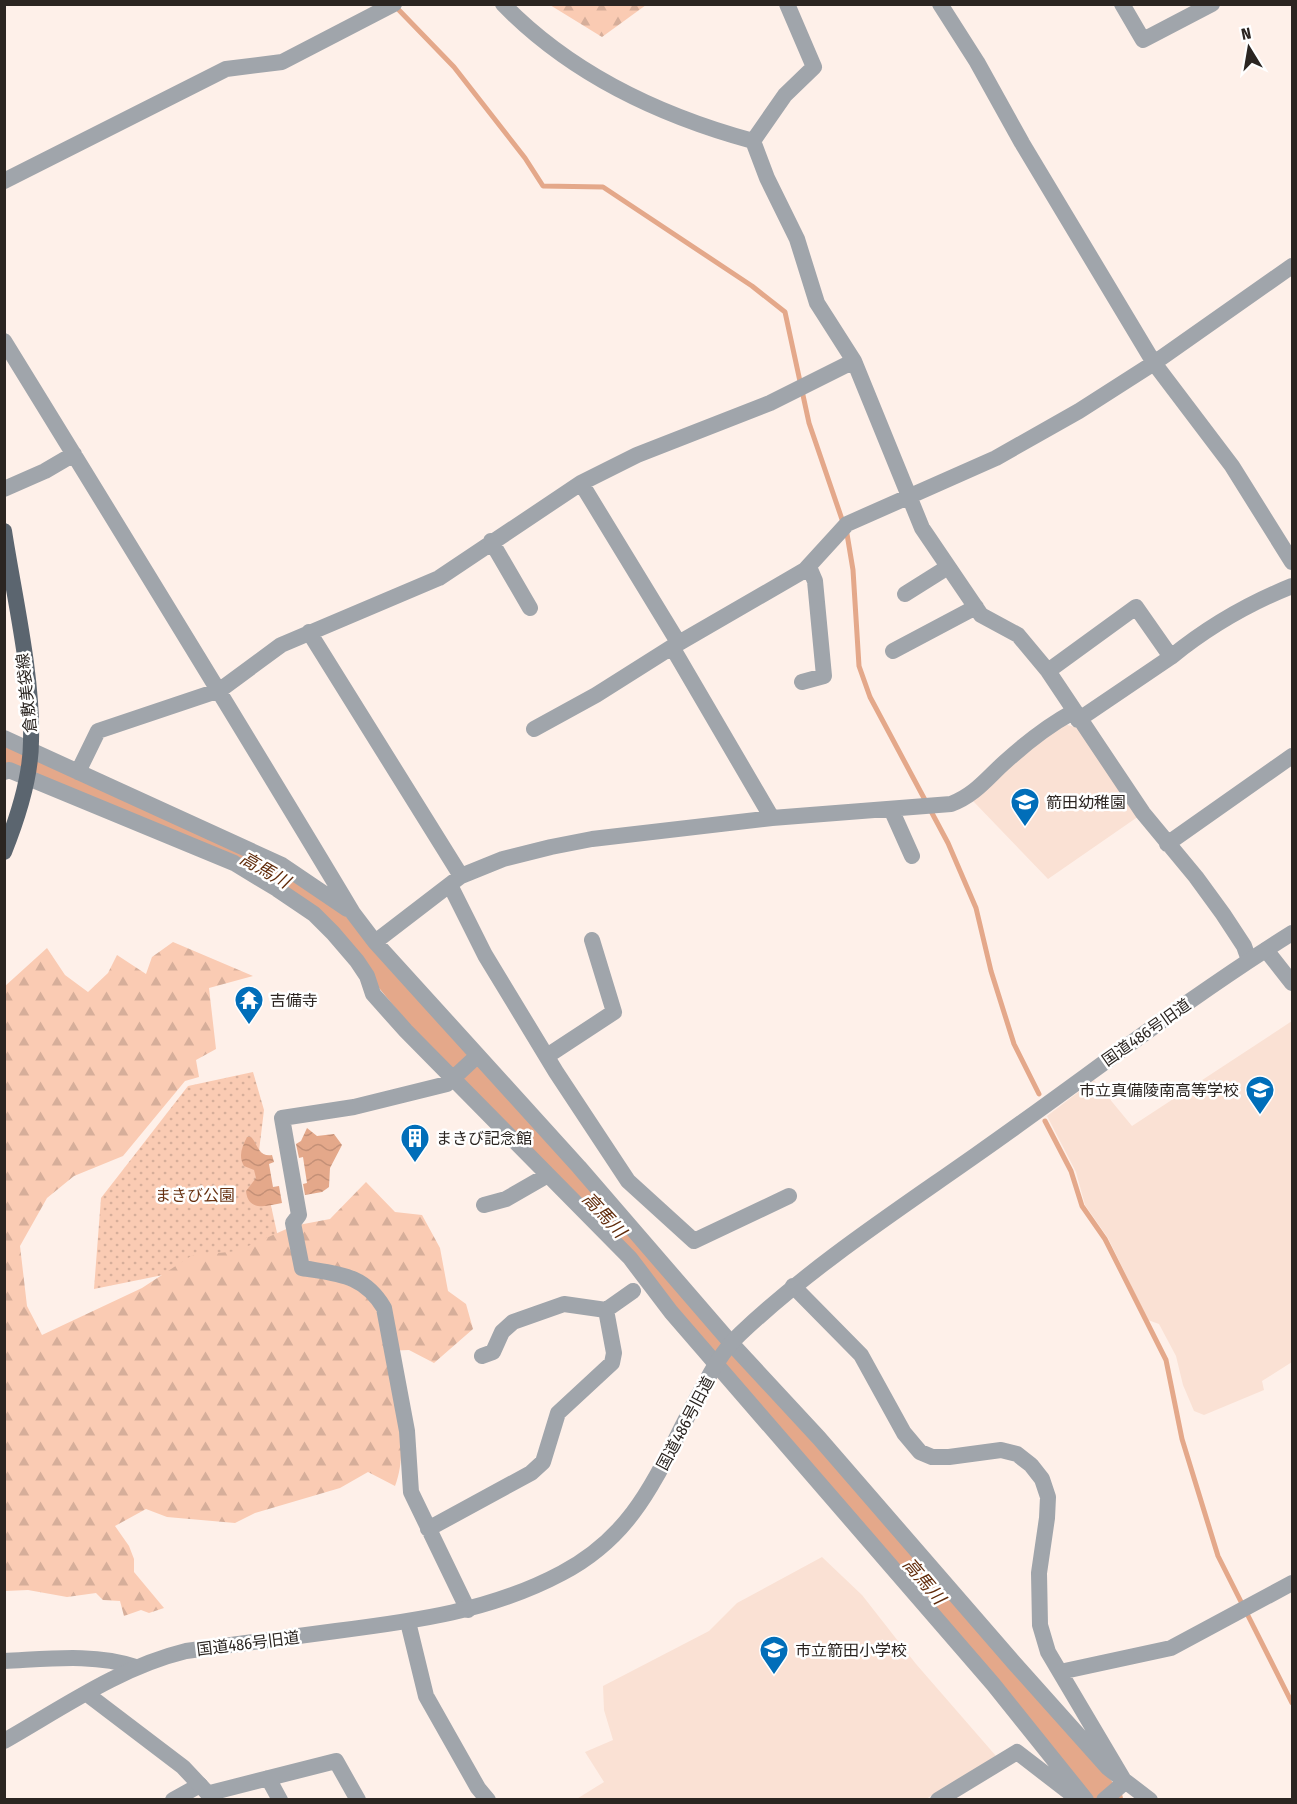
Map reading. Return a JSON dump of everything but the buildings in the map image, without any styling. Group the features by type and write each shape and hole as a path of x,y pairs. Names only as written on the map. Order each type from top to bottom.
{"main road":[{"name":"倉敷美袋線","path":"4,531 28,690 28,765 4,852"}],"street":[{"path":"503,4 529,31 558,53 615,87 667,113 753,141"},
{"path":"753,141 785,95 814,67 788,4"},
{"path":"940,4 977,62 1022,143 1154,363 1232,466 1293,562"},
{"path":"1122,4 1143,40 1212,4"},
{"path":"4,181 226,69 282,62 392,5"},
{"path":"753,141 767,178 797,239 817,303 854,361 922,528 981,615 1018,635 1048,672 1076,716 1167,844 1196,877 1244,946 1249,960"},
{"path":"534,729 596,695 675,644 809,567 844,527 908,496 996,459 1080,411 1154,363 1293,266"},
{"path":"4,341 167,608 220,690 353,913 475,1059 579,1167 723,1354 1086,1800"},
{"path":"78,772 98,731 220,690 281,645 439,578 491,541 581,483 637,455 770,403 854,361"},
{"path":"4,489 45,471 74,454"},
{"path":"581,483 675,644 772,818"},
{"path":"491,541 530,608"},
{"path":"802,682 824,676 815,580 809,567"},
{"path":"905,594 948,567"},
{"path":"375,942 456,880 503,859 592,838 772,818 930,807 964,799 980,788 1005,762 1057,721 1076,716 1171,657 1201,632 1243,607 1293,586"},
{"path":"893,651 976,607"},
{"path":"1048,672 1137,607 1171,657"},
{"path":"309,632 456,880 485,955 628,1181 694,1241 789,1196"},
{"path":"4,738 28,765 234,863 314,914 357,961 367,976 373,994 405,1031 457,1075 546,1176 630,1258 671,1312"},
{"path":"1167,844 1293,756"},
{"path":"4,772 28,765 78,772 282,865 353,913"},
{"path":"891,809 912,856"},
{"name":"国道486号旧道","path":"4,1741 158,1657 186,1651 408,1622 468,1610 498,1601 564,1573 617,1535 638,1509 723,1354 793,1286 1249,960 1293,933"},
{"path":"547,1056 614,1012 592,940"},
{"path":"1266,950 1293,983"},
{"path":"468,1610 411,1492 407,1431 384,1308 375,1292 344,1274 302,1268 293,1223 299,1215 282,1118 354,1107 447,1084 475,1059"},
{"path":"483,1205 507,1199 546,1176"},
{"path":"630,1258 624,1267 632,1280 633,1291"},
{"path":"793,1286 861,1355 904,1433 920,1452 932,1456 949,1457 1000,1450 1017,1454 1031,1465 1041,1479 1048,1497 1039,1573 1040,1625 1048,1652 1122,1785"},
{"path":"482,1356 493,1352 502,1332 513,1322 564,1304 606,1310 633,1291"},
{"path":"633,1291 654,1300 671,1312 819,1437 1122,1785 1150,1800"},
{"path":"428,1529 531,1473 543,1462 558,1413 612,1363 614,1353 606,1310"},
{"path":"1060,1672 1172,1648 1293,1583"},
{"path":"408,1622 426,1696 478,1788 488,1800"},
{"path":"4,1660 70,1658 116,1660 136,1667"},
{"path":"87,1694 183,1767 208,1792"},
{"path":"938,1800 1017,1752 1078,1800"},
{"path":"173,1800 336,1761 358,1800"},
{"path":"268,1778 280,1800"},
{"path":"1104,1800 1122,1785"}],"shaded area":[{"path":"1064,724 1078,728 1139,816 1048,879 973,801 1003,769"},
{"path":"1292,1021 1292,1362 1262,1381 1264,1390 1204,1415 1194,1411 1183,1385 1176,1356 1159,1324 1148,1320 1108,1238 1085,1205 1076,1172 1047,1116 1094,1080 1132,1126"},
{"name":"市立箭田小学校","path":"822,1557 862,1595 916,1664 996,1756 926,1799 575,1800 604,1782 585,1752 613,1740 604,1710 603,1686 709,1631 737,1603"}],"green space":[{"path":"550,5 646,5 602,37"},
{"path":"173,942 253,976 209,988 216,1049 196,1060 199,1077 185,1081 123,1156 74,1176 47,1198 20,1246 27,1306 42,1335 142,1288 191,1256 237,1251 293,1226 330,1219 366,1182 395,1212 422,1215 440,1248 448,1291 466,1304 473,1329 434,1363 409,1350 385,1351 401,1436 399,1470 395,1486 368,1472 340,1488 255,1513 235,1523 167,1517 146,1509 115,1526 129,1546 134,1559 134,1572 164,1608 149,1613 141,1610 124,1616 120,1601 103,1600 96,1593 67,1597 28,1590 5,1591 4,987 47,948 65,975 88,992 108,973 117,955 146,974 152,957"},
{"name":"まきび公園","path":"253,1072 264,1110 259,1151 281,1251 94,1289 101,1198 188,1086"}],"water":[{"path":"307,1128 317,1136 334,1134 342,1145 330,1168 329,1187 322,1192 305,1195 303,1184 307,1183 303,1157 299,1158 296,1144 301,1141"},
{"path":"247,1137 251,1137 264,1154 272,1155 274,1162 269,1164 273,1187 279,1186 282,1203 259,1206 250,1202 246,1191 256,1178 254,1170 244,1166 241,1159 242,1148"}],"waterway":[{"path":"395,6 454,67 525,158 543,186 603,187 752,286 785,312 809,423 847,534 853,570 859,666 870,697 948,843 976,908 991,971 1014,1044 1039,1094"},
{"name":"高馬川","path":"4,754 60,780 238,854 290,883 348,927 429,1025 628,1240 752,1385 857,1501 1108,1800"},
{"path":"1045,1121 1071,1171 1082,1206 1105,1239 1166,1360 1182,1439 1218,1556 1292,1703"}],"place":[{"name":"箭田幼稚園","path":"1025,828"},
{"name":"吉備寺","path":"249,1026"},
{"name":"市立真備陵南高等学校","path":"1260,1116"},
{"name":"まきび記念館","path":"415,1164"},
{"name":"市立箭田小学校","path":"774,1676"}]}
